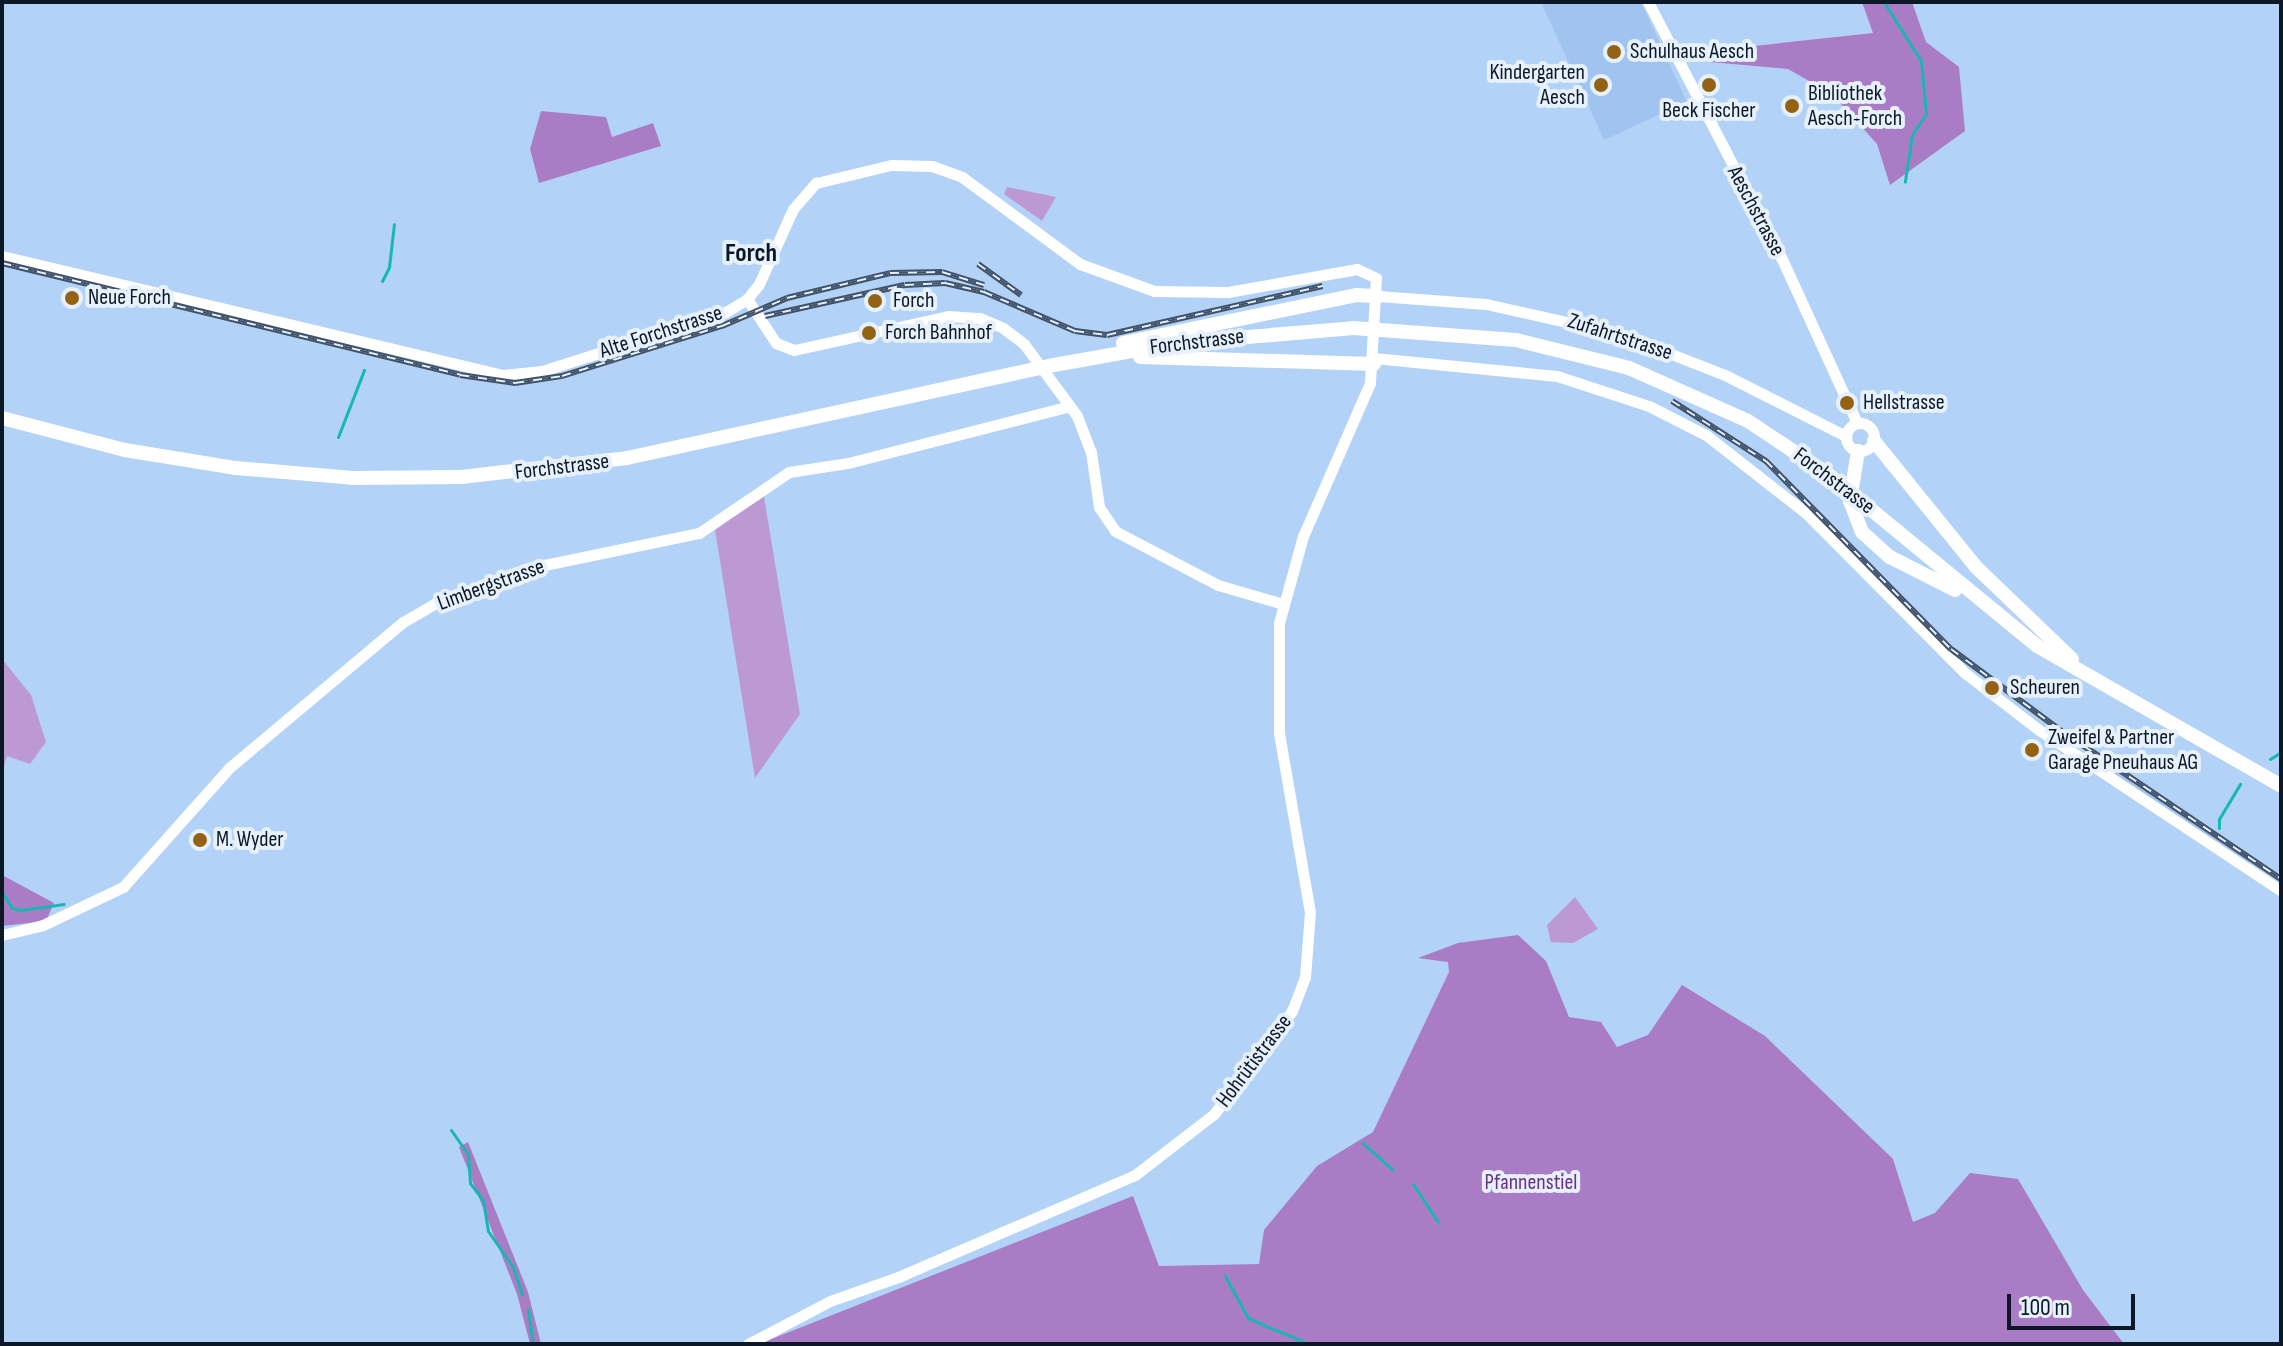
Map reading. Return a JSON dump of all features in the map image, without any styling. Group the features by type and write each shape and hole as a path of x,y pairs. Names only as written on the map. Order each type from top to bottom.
{"highway":[{"path":"1098,353 1250,315 1356,295 1378,301"},
{"name":"Forchstrasse","path":"2,411 123,443 241,463 340,471 459,471 627,452 1098,353 1336,322 1449,325 1522,335 1593,350 1670,377 1751,416 1829,471 1997,607 2072,659 2281,776"},
{"path":"1098,353 1374,356"},
{"name":"Forchstrasse","path":"2,418 125,450 235,468 353,478 461,477 627,458 1032,366"},
{"path":"1874,441 1976,567 2072,659"},
{"path":"1858,451 1850,488 1857,523 1878,549 1983,605"},
{"name":"Forchstrasse","path":"1869,503 1983,605 2074,669 2281,786"}],"main road":[{"name":"Aeschstrasse","path":"1648,2 1782,259 1857,423 1871,428 1874,441"},
{"name":"Alte Forchstrasse","path":"2,256 503,375 542,371 713,317 747,299 793,209 816,183 844,173 918,164 962,177 1080,264 1116,281 1194,294 1365,270 1376,278 1378,301"},
{"path":"747,299 776,343 794,350 948,316 980,318 1024,344 1070,406 1091,452 1099,507 1115,531 1218,585 1283,604"},
{"path":"1374,356 1378,301"},
{"name":"Zufahrtstrasse","path":"1378,301 1486,304 1620,334 1725,375 1846,436"},
{"name":"Hohrütistrasse","path":"748,1344 830,1301 901,1276 1135,1175 1206,1122 1278,1034 1305,977 1310,950 1310,912 1279,733 1283,604 1303,536 1357,421 1374,356"},
{"name":"Forchstrasse","path":"1374,356 1557,376 1649,406 1706,435 1806,513 1965,673 2039,730 2281,891"},
{"name":"Limbergstrasse","path":"2,935 43,925 123,887 229,768 403,622 434,604 525,569 699,533 789,472 848,463 1070,406"},
{"path":"1857,423 1846,436 1858,451 1874,441"}],"shaded area":[{"name":"Schulhaus Aesch","path":"1541,2 1641,2 1687,102 1604,140"},
{"path":"1007,187 1056,197 1042,221 1004,194"},
{"path":"763,491 800,714 755,778 715,530"},
{"path":"2,659 31,695 46,742 30,764 7,756 2,773"},
{"path":"2091,750 2257,860 2249,863 2095,761"},
{"path":"1575,897 1598,929 1573,943 1551,942 1547,925"}],"green space":[{"path":"1862,2 1912,2 1926,42 1959,67 1965,131 1890,185 1877,144 1832,94 1788,69 1710,62 1708,51 1873,33"},
{"path":"541,111 606,117 612,137 653,123 661,146 539,183 530,149"},
{"path":"2,875 54,903 46,921 2,926"},
{"name":"Pfannenstiel","path":"1518,935 1546,961 1569,1017 1601,1022 1617,1047 1648,1035 1682,985 1765,1036 1893,1159 1913,1222 1935,1213 1970,1173 2018,1179 2083,1290 2124,1344 759,1344 1133,1196 1159,1266 1259,1264 1264,1230 1317,1166 1373,1132 1449,972 1448,962 1418,958 1458,943"},
{"path":"468,1142 528,1292 541,1344 530,1344 517,1294 459,1147"}],"waterway":[{"path":"1884,2 1921,61 1926,114 1912,135 1905,181"},
{"path":"382,281 389,267 394,224"},
{"path":"338,437 364,370"},
{"path":"2270,759 2281,752"},
{"path":"2219,828 2219,819 2240,784"},
{"path":"2,892 12,908 21,910 64,904"},
{"path":"451,1130 468,1154 470,1183 483,1200 488,1231 513,1267 522,1295"},
{"path":"1363,1143 1393,1170"},
{"path":"1413,1184 1438,1222"},
{"path":"1225,1276 1248,1318 1309,1344"},
{"path":"528,1309 533,1344"},
{"path":"24,1344 48,1344"}],"railway":[{"path":"2,263 460,375 515,383 562,376 722,326 787,298 890,273 942,272 984,285"},
{"path":"978,264 1021,295"},
{"path":"765,316 905,285 945,283 984,292 1075,331 1107,335 1323,286"},
{"path":"1672,401 1766,461 1951,649 2075,741"},
{"path":"2069,736 2281,879"}],"place":[{"name":"Schulhaus Aesch","path":"1614,52"},
{"name":"Kindergarten Aesch","path":"1601,85"},
{"name":"Beck Fischer","path":"1709,85"},
{"name":"Bibliothek Aesch-Forch","path":"1792,106"},
{"name":"Neue Forch","path":"72,298"},
{"name":"Forch","path":"875,301"},
{"name":"Forch Bahnhof","path":"869,333"},
{"name":"Hellstrasse","path":"1847,403"},
{"name":"Scheuren","path":"1992,688"},
{"name":"Zweifel & Partner Garage Pneuhaus AG","path":"2032,750"},
{"name":"M. Wyder","path":"200,840"}],"district":[{"name":"Forch","path":"751,254"}]}
